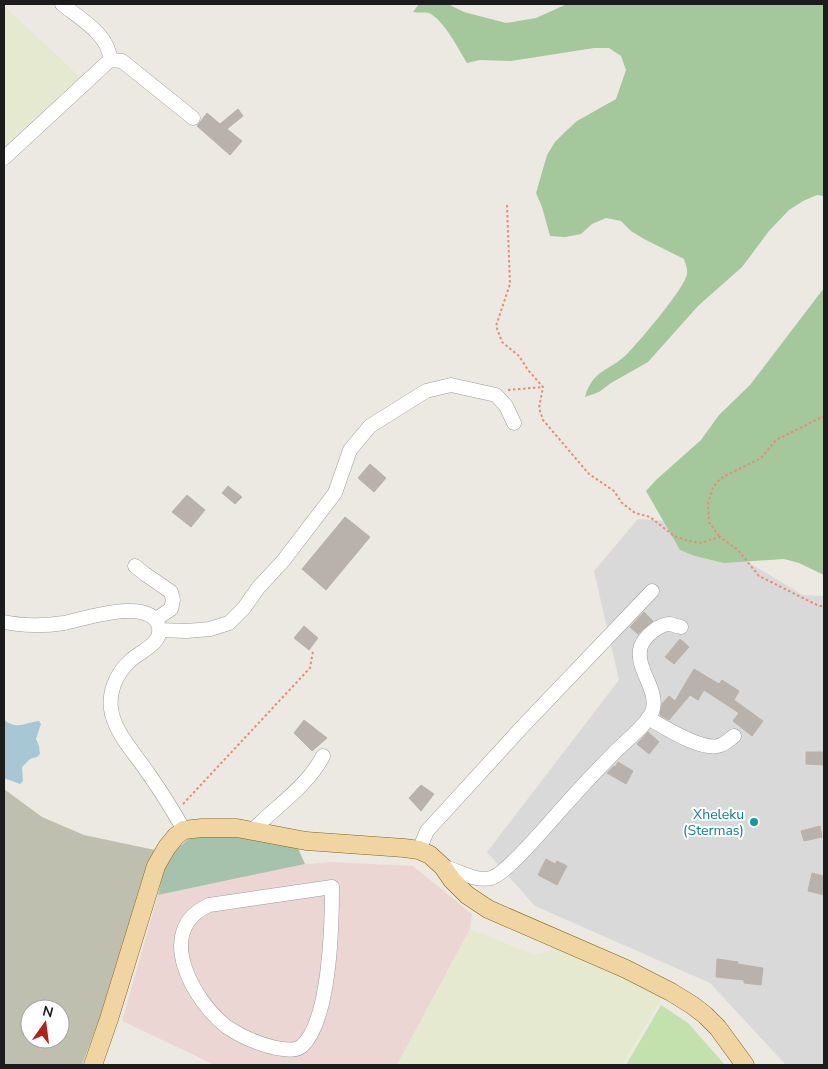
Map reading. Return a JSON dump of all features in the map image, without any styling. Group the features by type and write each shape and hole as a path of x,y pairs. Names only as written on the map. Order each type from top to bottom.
{"main road":[{"path":"92,1065 110,1019 156,866 166,847 184,830 220,827 237,828 306,841 419,850 430,855 467,895 488,909 626,969 692,1005 718,1028 745,1065"}],"street":[{"path":"4,158 110,60 110,50 98,34 62,4"},
{"path":"110,60 122,61 193,118"},
{"path":"4,622 64,623 85,617 136,611 147,614 158,624 187,631 229,623 283,561 335,493 350,450 370,426 426,391 450,385 496,395 506,406 514,423"},
{"path":"135,566 171,592 173,600 171,610 158,624 158,637 154,643 131,659 114,682 110,696 112,714 118,729 184,830"},
{"path":"419,850 427,831 524,725 652,591"},
{"path":"443,867 454,869 466,876 491,878 500,874 522,853 610,756 648,718 653,708 653,696 639,656 641,646 646,638 659,626 670,624 681,627"},
{"path":"648,718 709,747 720,746 734,736"},
{"path":"252,832 283,804 317,766 323,756"},
{"path":"332,887 328,963 322,998 312,1031 302,1046 293,1049 267,1046 245,1038 226,1026 191,983 181,960 182,936 184,928 190,919 197,910 208,905 332,887"}],"path":[{"path":"507,204 510,284 496,326 502,342 519,356 543,387"},
{"path":"496,395 500,390 543,387"},
{"path":"543,387 539,408 543,420 589,474 614,491 622,503 635,513 650,517 674,536 700,544 720,537"},
{"path":"824,416 776,440 761,458 721,478 713,487 708,504 709,522 720,537 738,550 759,576 819,606 824,606"},
{"path":"174,813 310,668 313,652"}],"shaded area":[{"path":"4,6 80,77 4,146"},
{"path":"638,519 669,521 716,543 803,595 824,596 824,1065 785,1064 710,983 535,906 487,852 619,680 594,571"},
{"path":"4,789 42,817 84,835 155,850 141,885 116,974 82,1065 4,1065"},
{"path":"332,862 413,866 472,914 470,929 397,1065 215,1065 122,1021 158,895 305,864"},
{"path":"470,929 535,955 559,946 663,996 622,1065 397,1065"}],"green space":[{"path":"419,4 448,4 464,12 506,23 536,18 567,4 824,4 824,196 817,195 789,210 769,231 742,267 698,306 648,362 599,392 585,397 588,388 597,376 621,360 651,327 678,291 687,274 684,259 644,239 631,231 621,221 606,218 592,224 581,234 565,237 550,236 536,193 547,155 555,142 577,121 616,99 626,70 621,56 609,48 594,48 511,61 480,60 467,63 451,36 435,17 429,13 413,12"},
{"path":"824,288 824,575 799,563 784,559 724,563 695,556 680,550 646,491 701,440 719,415 750,385"},
{"path":"215,832 297,846 305,864 158,895 164,867 178,848 191,837"},
{"path":"661,1005 688,1023 725,1065 626,1065"}],"water":[{"path":"4,720 13,725 39,721 41,724 36,739 40,754 30,759 22,767 23,781 20,784 4,778"}],"building":[{"path":"238,109 243,116 227,129 242,141 230,155 197,126 207,113 220,124"},
{"path":"370,464 386,478 374,492 358,478"},
{"path":"228,486 242,497 235,504 222,493"},
{"path":"187,495 205,510 191,527 172,512"},
{"path":"345,517 370,537 326,590 302,569"},
{"path":"644,612 653,621 638,634 630,627"},
{"path":"304,626 318,638 309,650 294,638"},
{"path":"680,639 689,647 674,664 665,657"},
{"path":"694,669 719,684 722,680 739,691 734,700 763,721 752,736 733,721 739,713 704,690 698,700 690,695 669,720 660,715 662,704 669,696 675,701"},
{"path":"304,720 327,738 312,751 294,733"},
{"path":"648,732 659,742 649,754 637,744"},
{"path":"806,752 824,752 824,765 806,764"},
{"path":"618,762 633,771 626,784 607,773"},
{"path":"421,785 434,794 421,811 409,798"},
{"path":"820,826 822,837 804,841 801,831"},
{"path":"546,859 555,864 557,861 567,866 557,885 538,875"},
{"path":"812,873 824,876 824,895 808,891"},
{"path":"717,959 763,968 761,985 744,983 744,980 716,977"}],"place":[{"name":"Xheleku (Stermas)","path":"754,822"}]}
